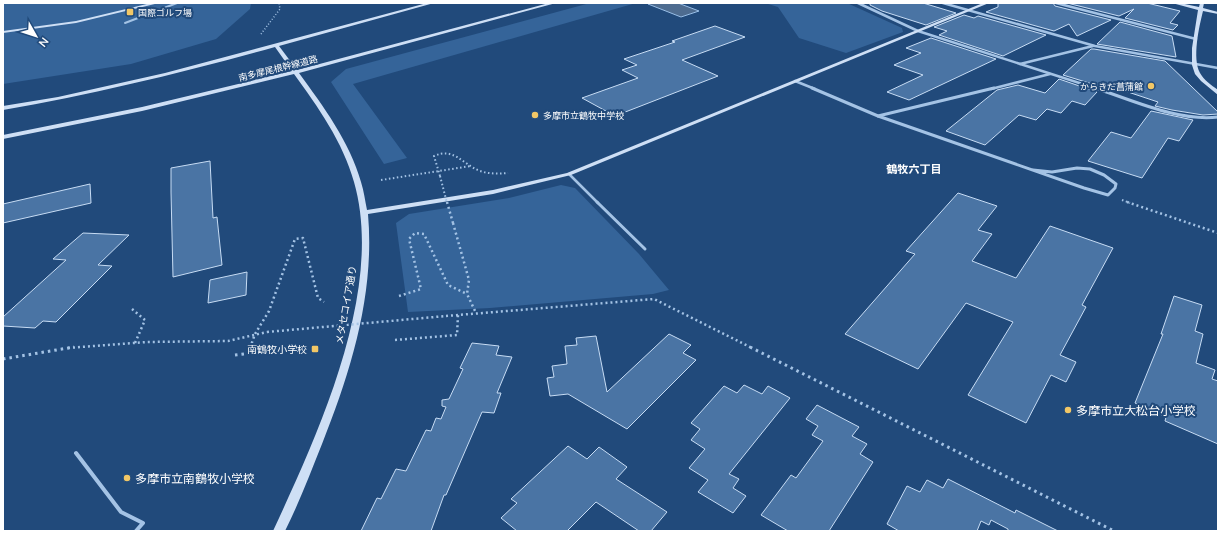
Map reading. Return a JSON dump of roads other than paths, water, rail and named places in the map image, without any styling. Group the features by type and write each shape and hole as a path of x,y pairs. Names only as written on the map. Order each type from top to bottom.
{"street":[{"path":"3,32 76,22 157,3"},
{"path":"3,108 156,78 432,3"},
{"name":"南多摩尾根幹線道路","path":"3,136 118,115 296,73 554,3"},
{"path":"858,3 918,31 1050,74 1188,117 1204,119 1218,117"},
{"path":"943,3 1095,46 1218,68"},
{"path":"365,212 509,190 569,174 987,3"},
{"path":"1056,3 1196,39"},
{"path":"1174,3 1218,8"},
{"path":"1194,3 1218,13"},
{"path":"1201,5 1193,64 1198,76 1218,93"},
{"name":"メタセコイア通り","path":"276,45 338,135 349,158 365,212 366,247 364,281 351,344 328,417 292,506 279,531"},
{"path":"1019,64 1095,46"},
{"path":"878,116 1050,74"},
{"path":"795,81 878,116 1033,170 1108,195 1115,188 1116,184 1112,179 1096,171 1079,168 1054,172 1033,170"}],"lane":[{"path":"125,23 177,3"},
{"path":"569,174 645,249"},
{"path":"76,453 121,512 143,523 136,531"}],"place":[{"name":"国際ゴルフ場","path":"130,12"},
{"name":"からきだ菖蒲館","path":"1151,86"},
{"name":"多摩市立鶴牧中学校","path":"535,115"},
{"name":"南鶴牧小学校","path":"315,349"},
{"name":"多摩市立大松台小学校","path":"1068,410"},
{"name":"多摩市立南鶴牧小学校","path":"127,478"}],"district":[{"name":"鶴牧六丁目","path":"914,169"}]}
